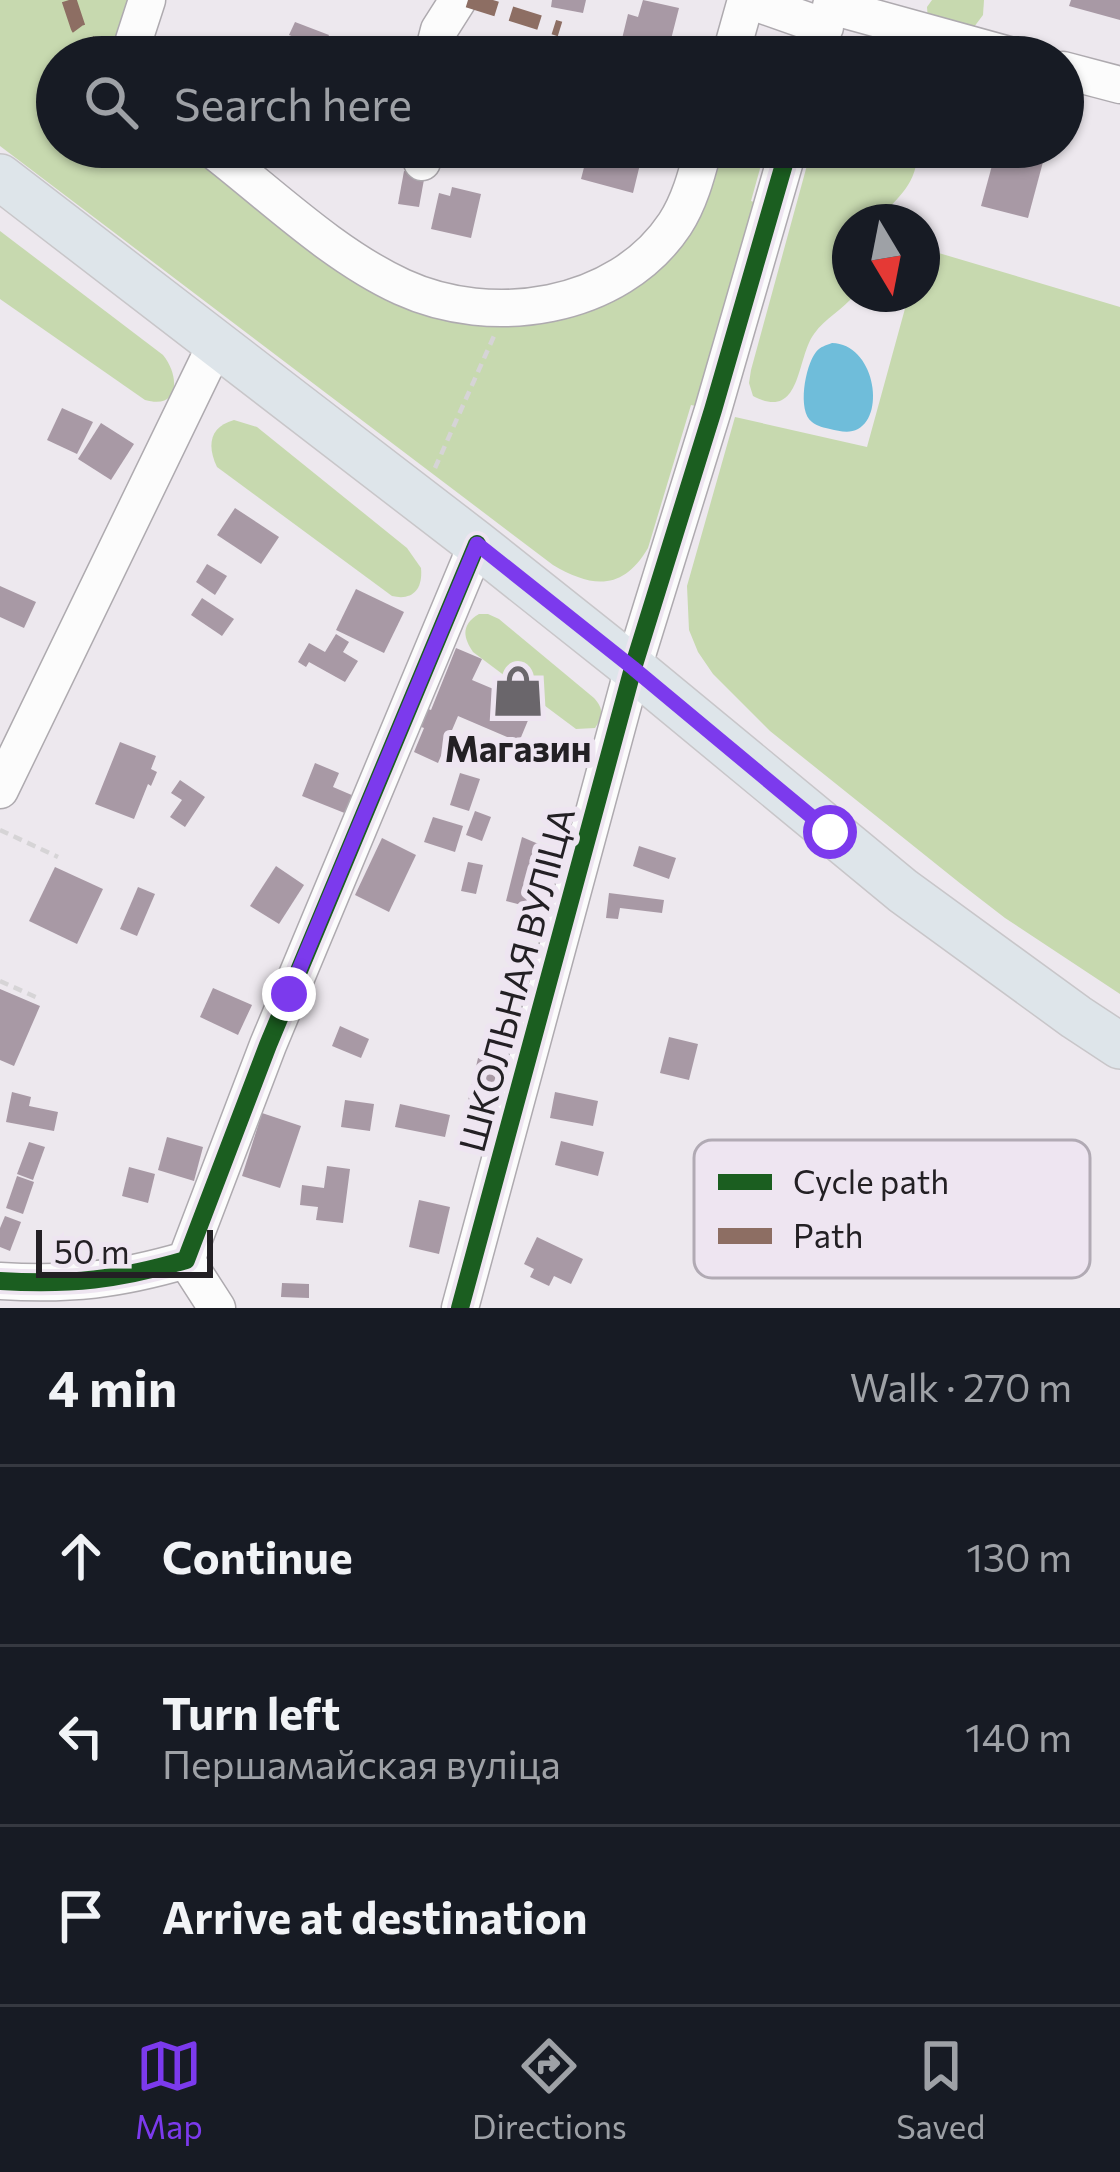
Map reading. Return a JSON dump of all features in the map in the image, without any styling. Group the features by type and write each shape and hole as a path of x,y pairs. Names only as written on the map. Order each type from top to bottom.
{"main road":[{"path":"0,177 477,544 903,891 1120,1046"}],"street":[{"path":"135,36 147,0"},
{"path":"438,36 458,0"},
{"path":"736,36 747,0 902,36"},
{"path":"1084,76 1120,85"},
{"path":"235,168 374,273 455,305 506,308 580,295 641,261 674,225 697,168"},
{"name":"ШКОЛЬНАЯ ВУЛІЦА","path":"460,1308 633,668 783,168"},
{"path":"0,790 217,342"},
{"path":"186,1260 268,1045 477,544"},
{"path":"0,1280 109,1280 186,1260"},
{"path":"186,1260 217,1308"}],"path":[{"path":"420,500 506,308"},
{"path":"0,830 58,857"},
{"path":"0,981 40,999"}],"green space":[{"path":"0,0 147,0 138,36 36,36 36,168 240,168 429,298 602,285 694,183 712,188 718,168 760,168 751,201 771,208 713,410 691,405 648,548 628,572 594,581 553,565 0,146"},
{"path":"932,0 984,0 983,15 974,27 928,20"},
{"path":"806,168 915,168 893,204 832,204 832,312 836,312 814,334 795,384 781,401 753,396 749,383"},
{"path":"0,231 163,355 174,381 171,396 157,402 145,400 0,299"},
{"path":"940,253 1120,307 1120,994 1005,918 770,731 713,674 698,652 689,630 687,586 735,417 867,447 904,312 940,312"},
{"path":"234,420 257,427 407,548 421,568 415,592 392,596 217,467 212,438 219,427"},
{"path":"479,614 499,619 594,698 601,713 595,728 576,729 473,652 466,631"}],"water":[{"path":"832,343 858,355 871,381 872,409 867,421 851,431 816,425 805,408 804,388 812,359"}],"building":[{"path":"552,0 586,0 583,13 551,7"},
{"path":"643,0 679,8 672,36 623,36 628,14 638,17"},
{"path":"1071,0 1120,0 1120,20 1069,6"},
{"path":"295,22 329,35 291,36"},
{"path":"584,168 639,168 633,193 581,179"},
{"path":"991,168 1041,168 1028,218 981,206"},
{"path":"404,171 425,174 419,207 398,204"},
{"path":"452,187 481,194 471,238 431,229 439,193 450,196"},
{"path":"62,408 93,422 77,454 47,440"},
{"path":"101,423 134,444 111,480 78,459"},
{"path":"235,508 279,537 261,564 217,535"},
{"path":"207,564 227,576 215,595 196,582"},
{"path":"0,586 36,602 24,628 0,617"},
{"path":"356,589 404,612 384,653 336,630"},
{"path":"202,598 234,619 222,636 191,615"},
{"path":"336,634 349,642 343,652 358,661 345,682 309,662 306,667 298,662 309,643 325,652"},
{"path":"456,648 482,659 472,680 534,706 519,742 458,716 438,763 414,752 424,728 416,725 423,707 431,710"},
{"path":"120,742 156,756 151,769 157,772 134,819 95,804"},
{"path":"315,763 339,773 333,787 354,796 347,814 302,796"},
{"path":"460,773 480,779 469,811 450,805"},
{"path":"180,780 205,797 185,827 170,817 182,800 171,793"},
{"path":"475,811 491,817 482,841 466,835"},
{"path":"433,817 463,826 455,852 424,842"},
{"path":"522,837 548,848 533,908 506,901"},
{"path":"382,838 416,855 389,912 355,895"},
{"path":"639,846 676,858 669,879 633,866"},
{"path":"468,862 483,865 476,894 461,891"},
{"path":"276,866 304,885 279,924 250,906"},
{"path":"55,867 103,889 77,944 29,921"},
{"path":"138,887 155,894 137,936 120,929"},
{"path":"609,893 664,900 662,913 620,908 618,919 606,918"},
{"path":"213,988 252,1005 238,1035 200,1017"},
{"path":"0,989 40,1006 14,1066 0,1060"},
{"path":"340,1026 369,1039 361,1058 332,1046"},
{"path":"669,1037 698,1044 689,1080 660,1073"},
{"path":"478,1058 504,1064 493,1111 467,1105"},
{"path":"12,1092 31,1097 29,1106 58,1112 54,1131 6,1122"},
{"path":"555,1092 598,1101 593,1126 550,1118"},
{"path":"345,1100 374,1104 370,1131 341,1127"},
{"path":"400,1104 450,1115 445,1137 395,1127"},
{"path":"262,1113 301,1126 280,1188 242,1176"},
{"path":"167,1137 203,1147 194,1181 158,1170"},
{"path":"561,1141 604,1152 598,1176 555,1165"},
{"path":"29,1142 45,1147 33,1180 17,1174"},
{"path":"327,1166 350,1169 343,1223 316,1220 318,1207 300,1205 302,1185 324,1188"},
{"path":"129,1167 155,1174 148,1203 122,1196"},
{"path":"17,1176 34,1182 23,1214 6,1208"},
{"path":"419,1200 450,1207 439,1254 409,1247"},
{"path":"5,1216 21,1222 10,1251 0,1247"},
{"path":"537,1237 583,1259 571,1284 554,1276 549,1286 530,1277 534,1269 524,1264"},
{"path":"282,1283 309,1284 309,1298 281,1297"}],"marked path":[{"path":"69,0 85,36"},
{"path":"468,0 560,29"}],"cycle path":[{"path":"460,1308 633,668 783,168"},
{"path":"0,1281 94,1280 186,1260 268,1045 477,544"}],"place":[{"name":"Магазин","path":"518,691"}],"route":[{"path":"289,994 477,544 830,832"}]}
